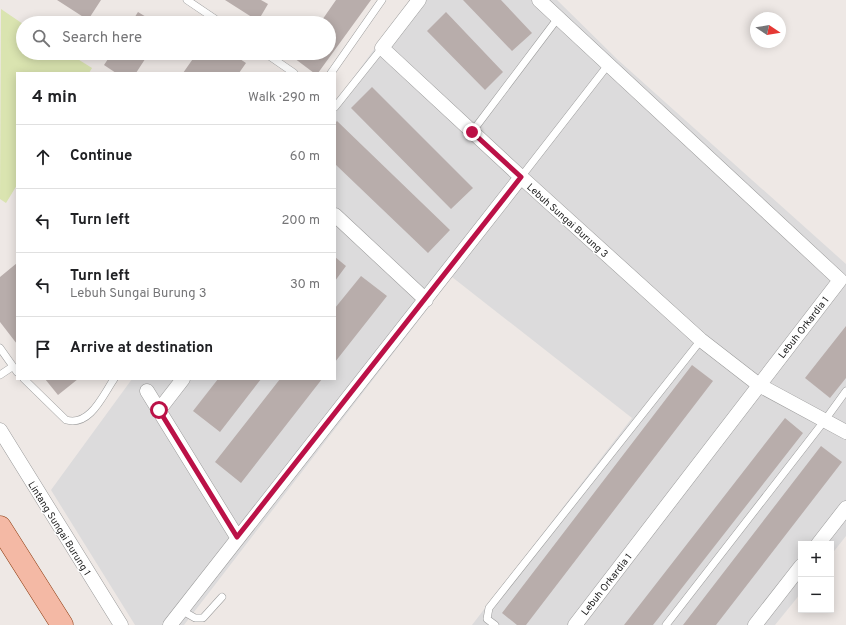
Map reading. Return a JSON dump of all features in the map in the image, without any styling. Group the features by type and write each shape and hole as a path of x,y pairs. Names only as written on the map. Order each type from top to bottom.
{"main road":[{"path":"0,527 62,625"}],"street":[{"path":"382,48 419,0"},
{"name":"Lebuh Orkardia 1","path":"539,0 843,282 759,385 574,625"},
{"name":"Lebuh Sungai Burung 3","path":"382,48 521,177 701,340 759,385 846,432"},
{"path":"170,625 237,537 426,300 521,177"},
{"path":"336,216 426,300"},
{"path":"159,410 182,380"},
{"path":"147,391 237,537"},
{"name":"Lintang Sungai Burung 1","path":"0,430 121,625"},
{"path":"820,541 846,508"},
{"path":"755,625 798,570"}],"lane":[{"path":"187,0 211,16"},
{"path":"332,72 382,0"},
{"path":"472,132 558,18"},
{"path":"336,106 382,48"},
{"path":"275,60 293,72"},
{"path":"521,177 608,65"},
{"path":"495,625 487,619 489,608 701,340"},
{"path":"0,348 14,369 0,375"},
{"path":"25,380 66,420 74,423 83,420 90,413 113,380"},
{"path":"666,625 846,391"},
{"path":"181,610 195,618 203,618 222,597"}],"shaded area":[{"path":"410,0 557,0 618,60 846,264 846,536 834,551 834,541 798,541 798,597 775,625 472,625 632,418 452,277 184,625 135,625 51,490 131,380 336,380 336,102"}],"green space":[{"path":"1,9 16,19 16,60 79,60 92,68 90,72 16,72 16,187 6,203 0,199"}],"building":[{"path":"57,0 101,0 91,16 82,16"},
{"path":"225,0 261,0 268,4 261,16 250,16"},
{"path":"336,0 371,0 336,48 336,16 325,16"},
{"path":"463,0 501,0 532,33 512,51"},
{"path":"138,12 145,16 135,16"},
{"path":"446,12 503,72 485,90 427,31"},
{"path":"107,60 144,60 137,72 114,72 104,65"},
{"path":"192,60 242,60 246,63 240,72 184,72"},
{"path":"297,60 327,60 319,72 313,72"},
{"path":"372,87 473,188 451,209 351,108"},
{"path":"337,121 450,230 428,253 336,165"},
{"path":"336,258 346,266 336,280"},
{"path":"16,264 16,343 0,322 0,277"},
{"path":"361,276 387,296 336,361 336,307"},
{"path":"846,326 846,378 830,398 805,378"},
{"path":"692,365 713,381 526,625 517,625 502,613"},
{"path":"46,380 77,380 58,395"},
{"path":"217,380 260,380 220,432 193,411"},
{"path":"279,380 321,380 241,483 215,462"},
{"path":"785,418 803,433 653,625 624,625"},
{"path":"821,446 842,462 716,625 683,625"}],"route":[{"path":"159,410 237,537 426,300 521,177 472,132"}]}
